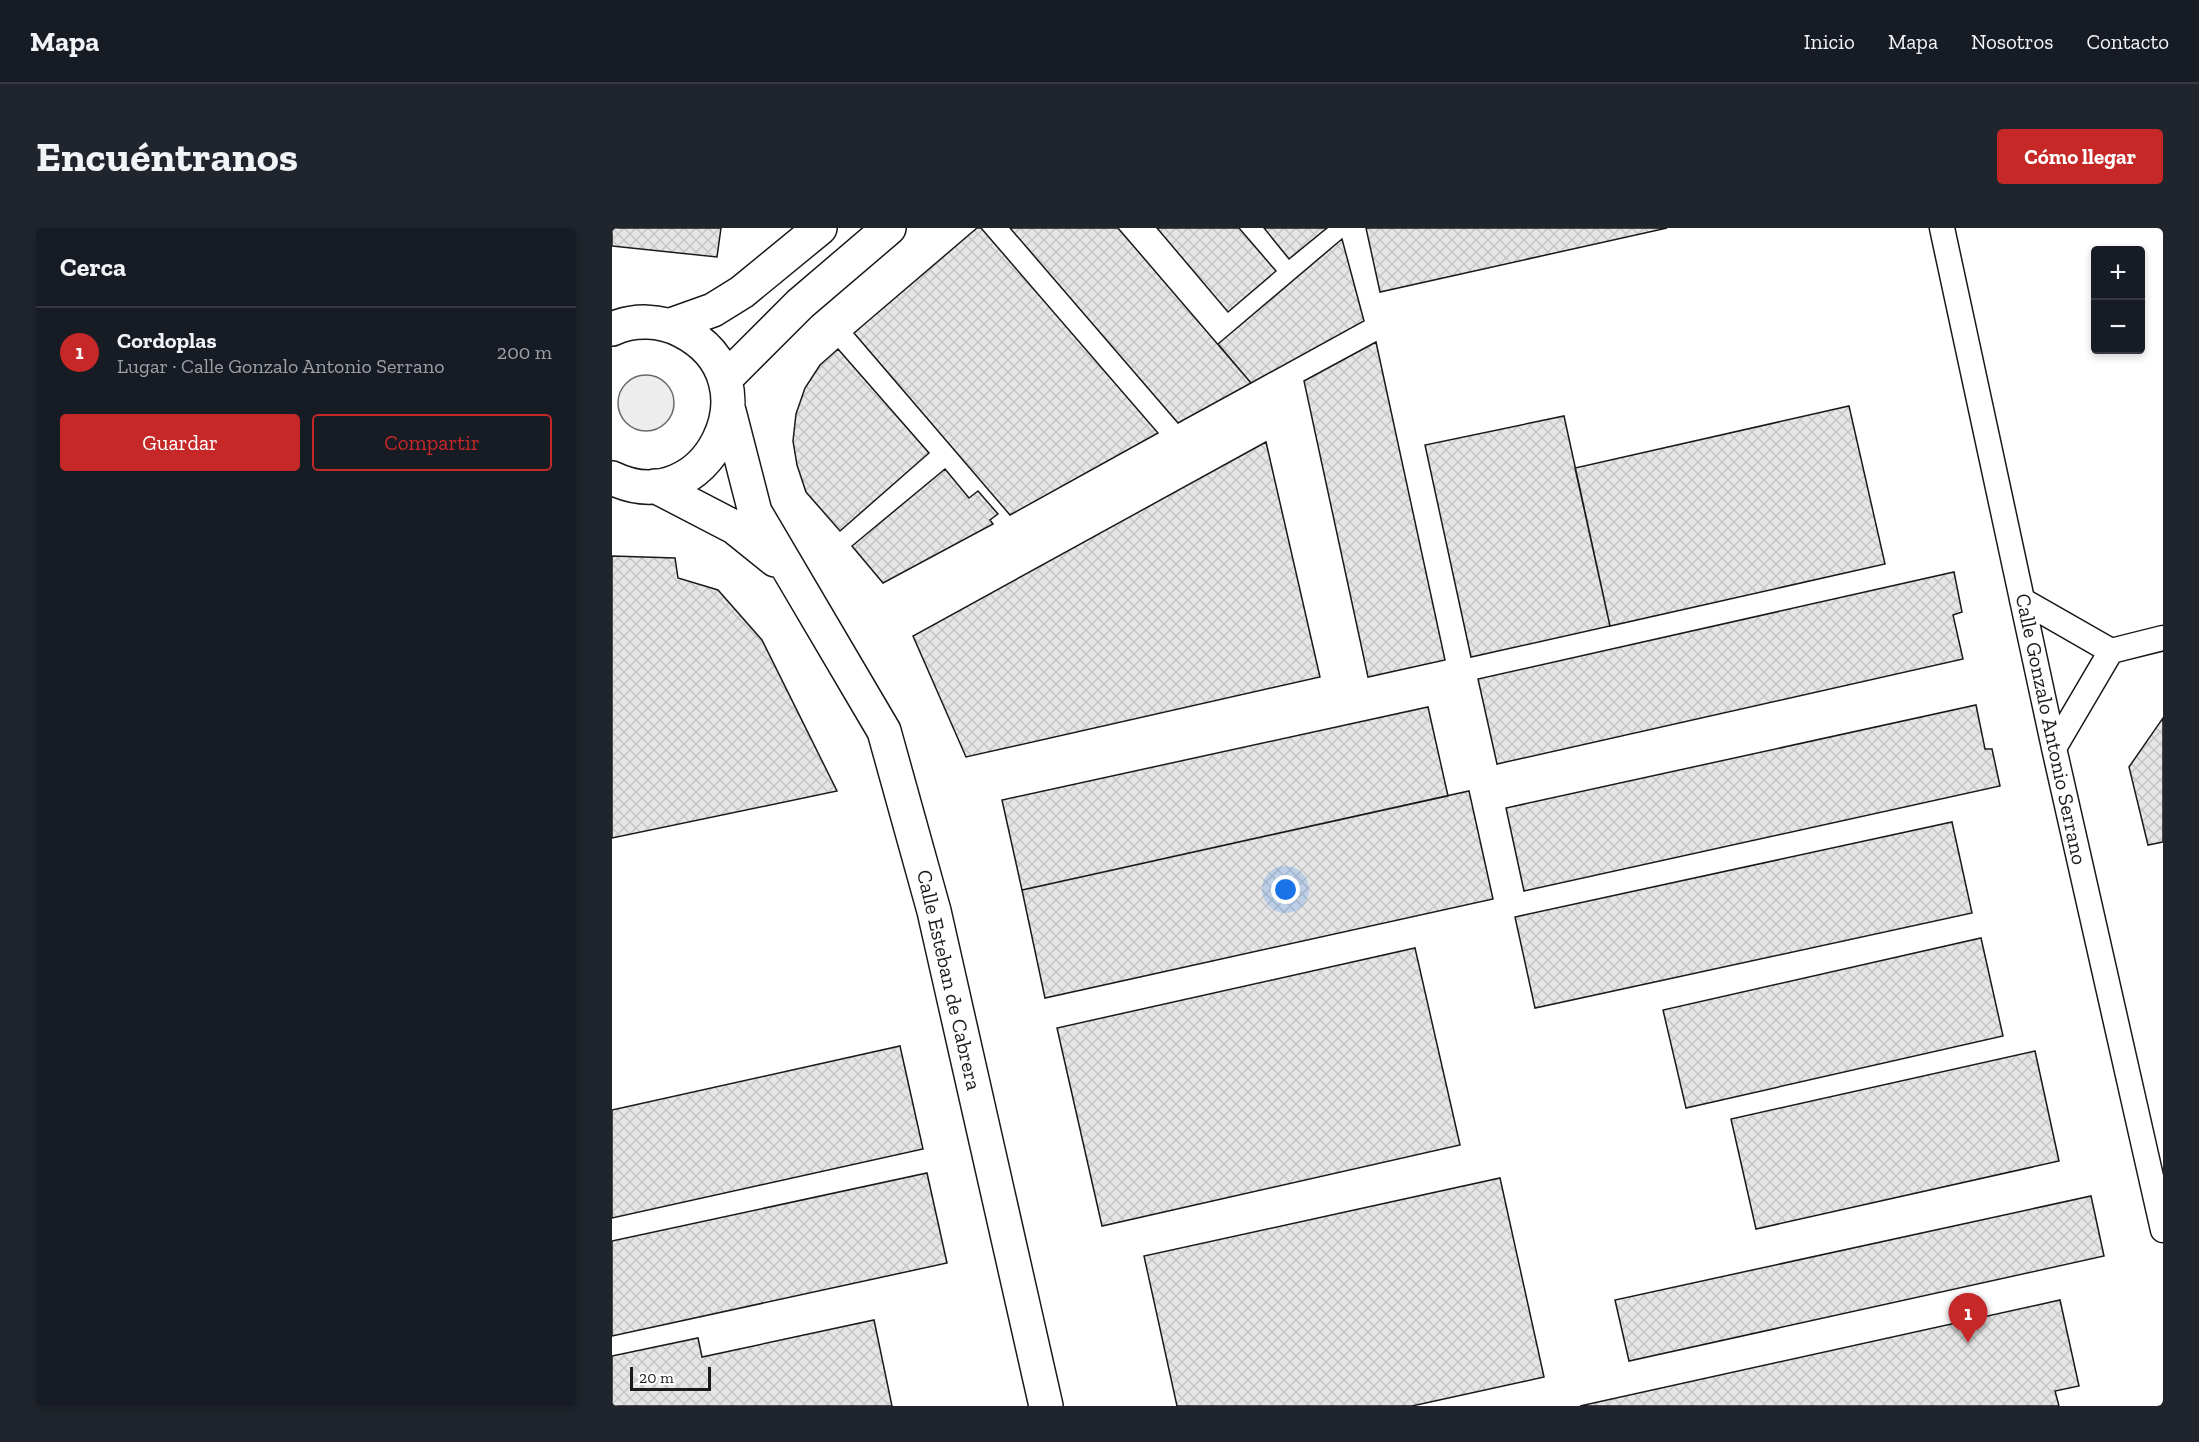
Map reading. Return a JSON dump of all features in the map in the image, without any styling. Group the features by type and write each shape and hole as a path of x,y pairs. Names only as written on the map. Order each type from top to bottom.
{"street":[{"path":"615,323 647,321 671,325 713,310 742,292 820,228"},
{"path":"629,485 677,480 696,469 712,453 723,434 727,395 800,304 889,228"},
{"name":"Calle Gonzalo Antonio Serrano","path":"1942,228 2054,748 2163,1230"},
{"name":"Calle Esteban de Cabrera","path":"671,325 695,337 713,356 727,395 755,512 884,731 934,910 1046,1406"},
{"path":"629,485 734,527 794,576"},
{"path":"2022,600 2111,651 2163,638"},
{"path":"2054,748 2111,651"}],"shaded area":[{"path":"646,375 661,380 669,388 674,403 669,418 661,426 646,431 631,426 623,418 618,403 623,388 631,380"}],"building":[{"path":"612,228 721,228 717,257 612,246"},
{"path":"977,228 981,228 1158,433 1010,515 854,333"},
{"path":"1010,228 1118,228 1251,383 1178,423"},
{"path":"1157,228 1239,228 1276,271 1228,312"},
{"path":"1264,228 1327,228 1289,259"},
{"path":"1366,228 1667,228 1380,292"},
{"path":"1342,239 1364,321 1251,383 1218,344"},
{"path":"1376,342 1445,660 1368,677 1304,381"},
{"path":"838,349 929,453 840,531 806,492 797,465 793,441 796,414 805,388 820,365"},
{"path":"1849,406 1885,564 1610,626 1575,468"},
{"path":"1564,416 1610,626 1471,657 1425,445"},
{"path":"1266,442 1320,677 966,757 913,636"},
{"path":"945,469 969,498 978,491 998,514 990,520 993,524 883,583 852,546"},
{"path":"612,556 675,558 678,578 718,590 762,640 837,791 612,838"},
{"path":"1954,572 1962,612 1953,615 1963,659 1497,764 1478,679"},
{"path":"1976,705 1985,749 1992,749 2000,786 1524,891 1506,808"},
{"path":"1428,707 1448,796 1022,890 1002,800"},
{"path":"2163,718 2163,842 2148,845 2129,767"},
{"path":"1469,791 1493,899 1045,998 1022,890"},
{"path":"1952,822 1972,913 1535,1008 1515,917"},
{"path":"1981,938 2003,1036 1686,1108 1663,1010"},
{"path":"1415,948 1460,1145 1102,1226 1057,1028"},
{"path":"900,1046 923,1149 612,1218 612,1110"},
{"path":"2035,1051 2059,1161 1756,1229 1731,1119"},
{"path":"927,1173 947,1263 612,1336 612,1241"},
{"path":"1500,1178 1544,1377 1412,1406 1177,1406 1144,1256"},
{"path":"2091,1196 2104,1256 1629,1361 1615,1300"},
{"path":"2060,1300 2079,1386 2055,1391 2059,1406 1580,1406"},
{"path":"874,1320 892,1406 612,1406 612,1356 698,1338 702,1357"}],"place":[{"name":"Cordoplas","path":"1968,1343"}]}
